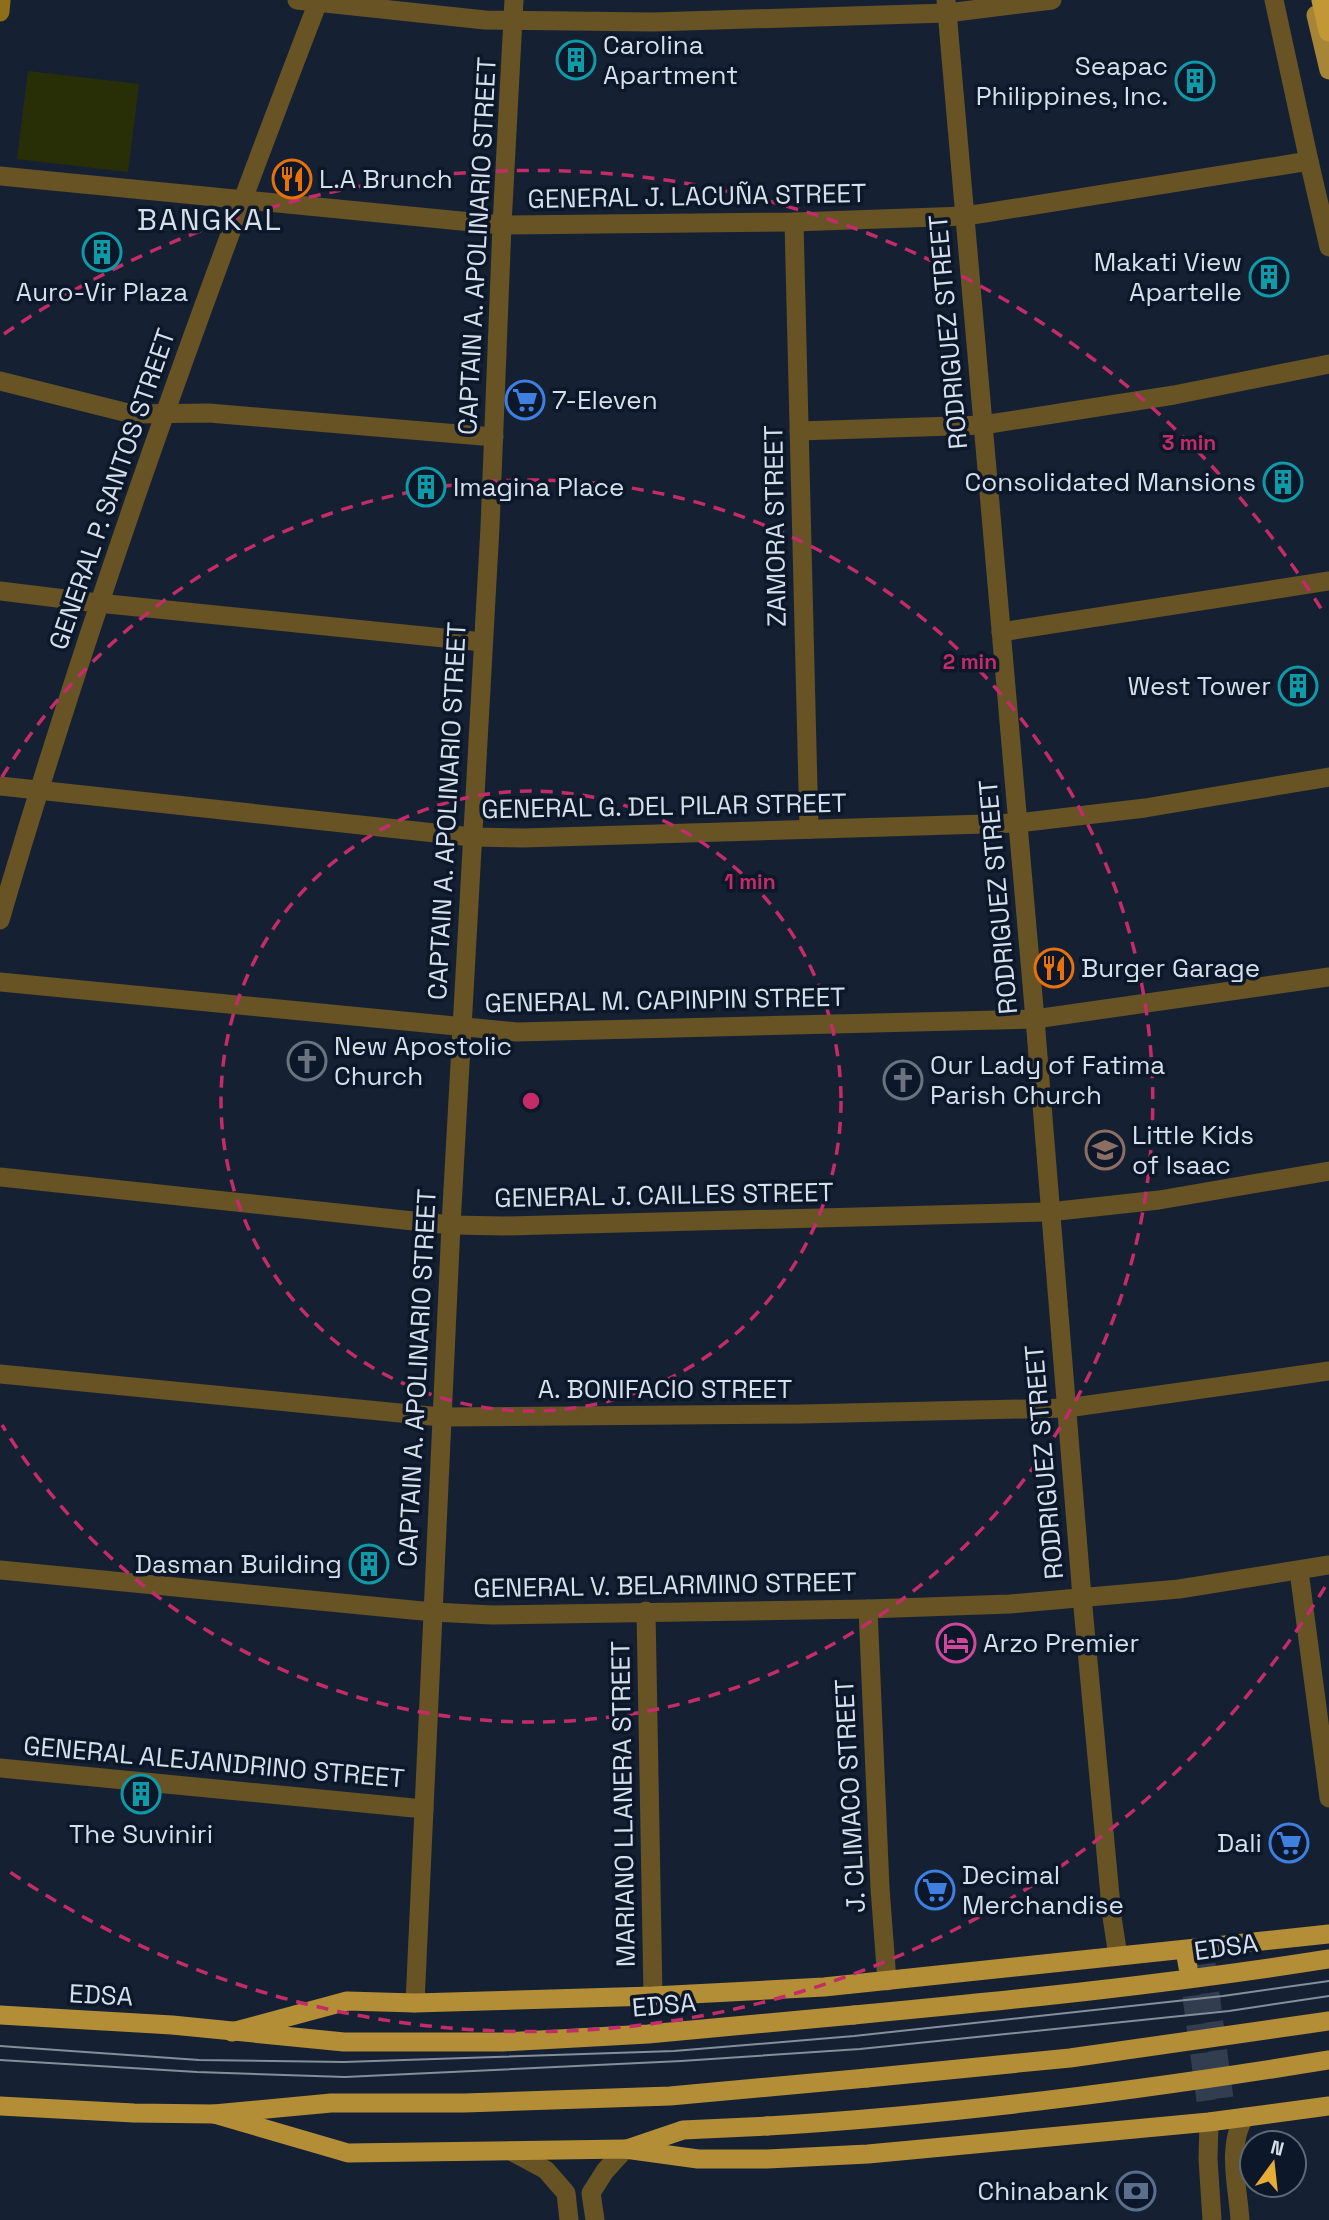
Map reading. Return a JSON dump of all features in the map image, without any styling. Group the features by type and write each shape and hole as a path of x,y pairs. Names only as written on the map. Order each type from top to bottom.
{"highway":[{"path":"1322,0 1329,31"},
{"path":"232,2032 347,2001 415,2004 824,1987 1118,1956 1196,1957 1329,1934"},
{"name":"EDSA","path":"0,2015 172,2025 344,2042 502,2042 648,2034 1001,2001 1224,1975 1329,1959"},
{"path":"0,2106 214,2114 335,2104 670,2096 1070,2058 1329,2021"},
{"path":"625,2149 683,2130 867,2120 1102,2094 1329,2060"},
{"path":"214,2114 348,2153 625,2149 698,2160 869,2154 1222,2114 1329,2106"}],"main road":[{"path":"0,12 1,0"},
{"path":"1313,0 1329,70"}],"street":[{"path":"297,0 514,21 653,22 1052,0"},
{"name":"CAPTAIN A. APOLINARIO STREET","path":"415,2004 451,1225 494,437 514,0"},
{"path":"1274,0 1329,247"},
{"name":"GENERAL P. SANTOS STREET","path":"0,920 98,603 242,200 318,2"},
{"name":"RODRIGUEZ STREET","path":"947,7 1082,1597 1118,1956"},
{"name":"GENERAL J. LACUÑA STREET","path":"0,176 502,225 794,222 965,216 1309,161"},
{"name":"ZAMORA STREET","path":"794,222 809,829"},
{"path":"799,431 983,425 1174,395 1329,364"},
{"path":"0,381 132,414 209,413 494,437"},
{"path":"1001,632 1329,581"},
{"path":"0,591 483,642"},
{"name":"GENERAL G. DEL PILAR STREET","path":"0,786 472,837 523,838 1018,823 1145,808 1329,777"},
{"name":"GENERAL M. CAPINPIN STREET","path":"0,982 517,1032 1035,1019 1329,977"},
{"name":"GENERAL J. CAILLES STREET","path":"0,1177 451,1225 505,1226 1049,1212 1160,1200 1329,1171"},
{"name":"A. BONIFACIO STREET","path":"0,1374 442,1417 816,1414 1066,1408 1329,1371"},
{"name":"GENERAL V. BELARMINO STREET","path":"0,1570 433,1612 492,1615 1010,1604 1179,1589 1329,1565"},
{"path":"1299,1571 1329,1798"},
{"name":"J. CLIMACO STREET","path":"868,1609 878,1864 887,1981"},
{"name":"MARIANO LLANERA STREET","path":"646,1611 653,1996"},
{"name":"GENERAL ALEJANDRINO STREET","path":"0,1768 424,1808"},
{"path":"1212,2220 1208,2159 1222,2114"},
{"path":"1222,2114 1236,2134 1234,2147 1240,2220"},
{"path":"595,2220 591,2193 605,2171 625,2149"},
{"path":"511,2151 546,2170 566,2193 569,2220"}],"green space":[{"path":"28,71 139,84 128,172 17,159"}],"tunnel":[{"path":"1206,1964 1225,2106"},
{"path":"1188,1967 1207,2108"}],"tram line":[{"path":"0,2046 199,2060 344,2062 674,2051 854,2036 1223,1996 1329,1981"},
{"path":"0,2060 197,2072 345,2077 681,2061 860,2049 1229,2011 1329,1996"}],"place":[{"name":"Carolina Apartment","path":"576,60"},
{"name":"Seapac Philippines, Inc.","path":"1195,81"},
{"name":"L.A Brunch","path":"292,179"},
{"name":"Auro-Vir Plaza","path":"102,252"},
{"name":"Makati View Apartelle","path":"1269,277"},
{"name":"7-Eleven","path":"525,400"},
{"name":"Consolidated Mansions","path":"1283,482"},
{"name":"Imagina Place","path":"426,487"},
{"name":"West Tower","path":"1298,686"},
{"name":"Burger Garage","path":"1054,968"},
{"name":"New Apostolic Church","path":"307,1061"},
{"name":"Our Lady of Fatima Parish Church","path":"903,1080"},
{"name":"Little Kids of Isaac","path":"1105,1150"},
{"name":"Dasman Building","path":"369,1564"},
{"name":"Arzo Premier","path":"956,1643"},
{"name":"The Suviniri","path":"141,1794"},
{"name":"Dali","path":"1289,1843"},
{"name":"Decimal Merchandise","path":"935,1890"},
{"name":"Chinabank","path":"1136,2191"}],"district":[{"name":"BANGKAL","path":"210,220"}]}
